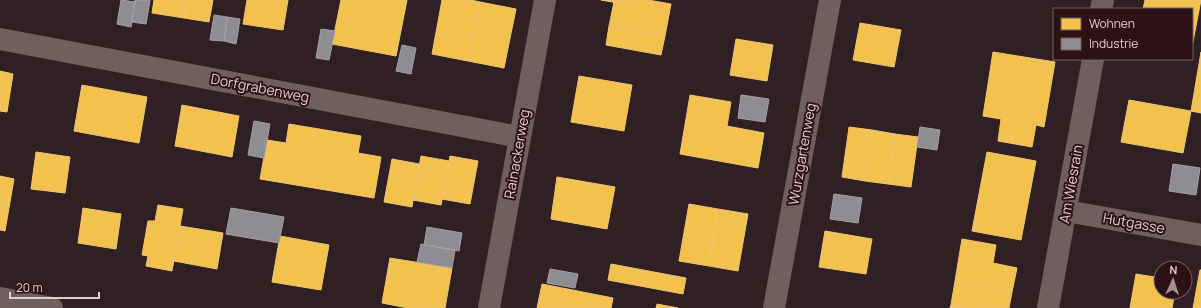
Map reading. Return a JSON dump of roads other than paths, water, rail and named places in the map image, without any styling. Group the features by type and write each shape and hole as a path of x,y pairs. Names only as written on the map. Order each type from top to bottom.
{"street":[{"name":"Rainackerweg","path":"489,308 545,0"},
{"name":"Wurzgartenweg","path":"774,308 830,0"},
{"name":"Dorfgrabenweg","path":"0,39 520,137"},
{"name":"Am Wiesrain","path":"1048,308 1093,60"},
{"name":"Hutgasse","path":"1066,211 1201,235"},
{"path":"0,298 52,308"}]}
